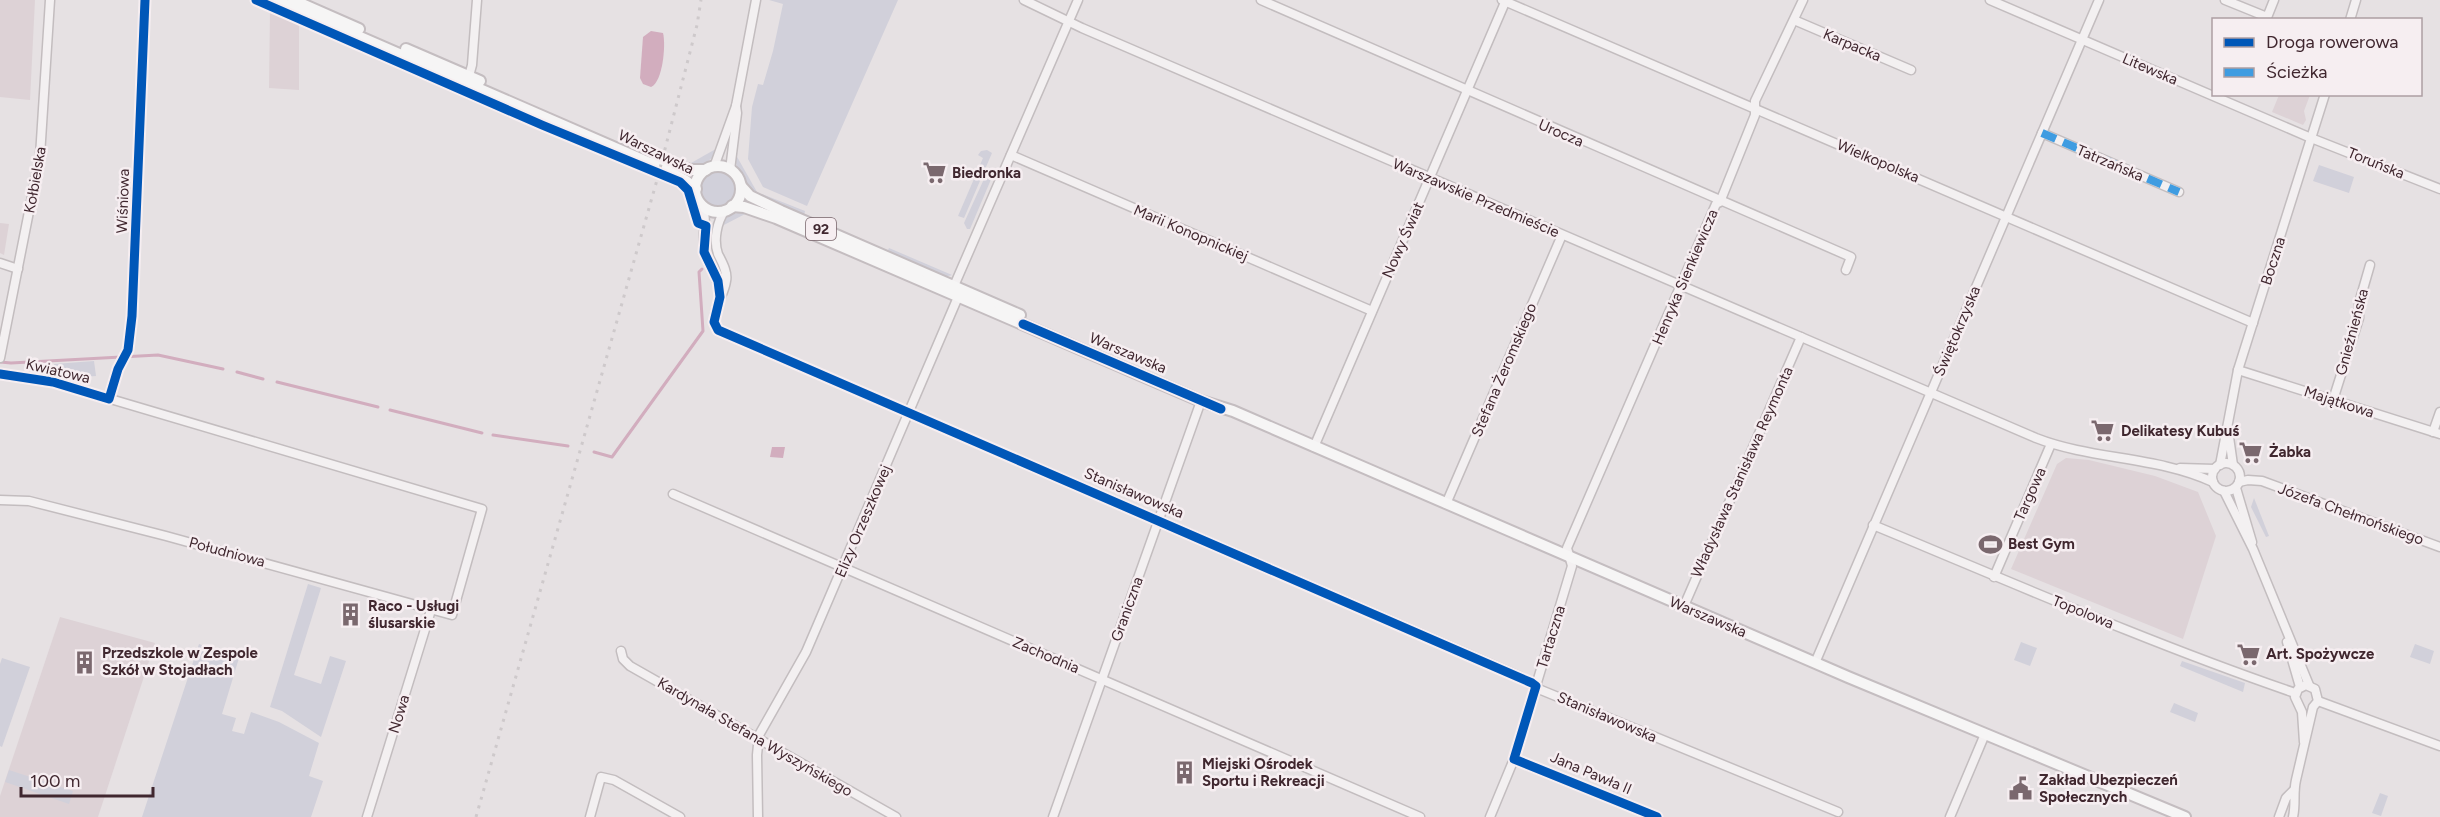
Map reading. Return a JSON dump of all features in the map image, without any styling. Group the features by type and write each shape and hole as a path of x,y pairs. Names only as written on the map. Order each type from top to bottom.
{"main road":[{"name":"Warszawska","path":"275,0 655,166 686,181 696,189"},
{"name":"Warszawska","path":"293,0 665,162 690,170 710,168"},
{"path":"702,205 698,200 697,179 710,168 730,170"},
{"name":"92","path":"730,170 735,174 741,186"},
{"name":"Warszawska","path":"741,186 746,193 765,203 1223,403 1233,411"},
{"path":"729,208 738,199 741,186"},
{"name":"92","path":"702,205 715,211 729,208"},
{"name":"Warszawska","path":"729,208 744,207 776,218 1201,401 1233,411 1815,663 2185,817"},
{"path":"950,285 958,297"}],"street":[{"name":"Kołbielska","path":"0,358 41,146 50,0"},
{"name":"Wiśniowa","path":"109,399 118,369 128,350 136,261 145,0"},
{"path":"469,76 472,65 477,0"},
{"path":"710,168 735,106 756,0"},
{"name":"Warszawskie Przedmieście","path":"1024,0 1068,22 1930,393"},
{"path":"950,285 1011,155 1078,0"},
{"name":"Urocza","path":"1261,0 1720,202 1851,257 1846,270"},
{"name":"Nowy Świat","path":"1314,447 1505,0"},
{"name":"Wielkopolska","path":"1505,0 2253,323"},
{"name":"Henryka Sienkiewicza","path":"1570,557 1568,548 1680,285 1716,204 1720,202 1755,115 1755,101 1803,0"},
{"name":"Litewska","path":"1989,0 2212,95"},
{"name":"Świętokrzyska","path":"1815,663 2099,0"},
{"path":"2225,0 2266,18 2274,0"},
{"path":"2351,18 2356,0"},
{"name":"Karpacka","path":"1794,20 1911,70"},
{"name":"Litewska","path":"2214,96 2311,138"},
{"path":"2233,104 2236,96"},
{"name":"Boczna","path":"2217,467 2228,429 2238,370 2324,96"},
{"path":"730,170 737,113 735,106"},
{"name":"Tatrzańska","path":"2042,133 2179,192"},
{"name":"Toruńska","path":"2311,138 2440,189"},
{"name":"Marii Konopnickiej","path":"1011,155 1372,311"},
{"path":"702,205 706,219 704,252 718,281 720,297"},
{"path":"720,297 726,279 716,243 719,222 729,208"},
{"name":"Stefana Żeromskiego","path":"1446,504 1562,235"},
{"path":"0,263 18,269"},
{"name":"Gnieźnieńska","path":"2333,400 2359,318 2359,303 2370,265"},
{"name":"Stanisławowska","path":"720,297 714,322 718,330 1521,677 1536,686 1838,813"},
{"name":"Elizy Orzeszkowej","path":"759,740 759,735 806,652 958,297"},
{"name":"Władysława Stanisława Reymonta","path":"1684,606 1801,337"},
{"name":"Majątkowa","path":"2238,370 2436,433"},
{"name":"Kwiatowa","path":"0,374 53,382 482,509 452,615"},
{"path":"1930,393 2051,444 2164,467 2213,482 2224,491 2253,549 2285,630 2300,661 2301,688 2295,701 2300,707 2303,718 2304,742"},
{"name":"Graniczna","path":"1053,817 1201,401"},
{"path":"2436,433 2440,412"},
{"name":"Boczna","path":"2228,429 2233,465"},
{"name":"Targowa","path":"1994,577 2051,444"},
{"path":"2164,467 2233,465 2253,549"},
{"path":"2213,482 2217,467"},
{"name":"Józefa Chełmońskiego","path":"2238,481 2256,477 2440,547"},
{"path":"2224,491 2238,481"},
{"name":"Zachodnia","path":"672,494 1420,817"},
{"name":"Południowa","path":"0,500 29,501 166,536 452,615"},
{"name":"Topolowa","path":"1873,525 1994,577 2191,656 2280,687 2301,688"},
{"name":"Tartaczna","path":"1490,817 1514,759 1572,566 1570,557"},
{"name":"Nowa","path":"367,817 431,610"},
{"path":"2285,630 2301,688"},
{"name":"Kardynała Stefana Wyszyńskiego","path":"621,651 623,659 630,666 896,817"},
{"path":"2280,687 2289,682 2295,671"},
{"path":"2293,817 2296,801 2294,790 2318,692 2301,688"},
{"path":"2300,707 2307,709 2316,704 2440,746"},
{"path":"1950,817 1985,734"},
{"path":"758,817 757,755 759,740"},
{"name":"Jana Pawła II","path":"1514,759 1657,817"},
{"path":"590,817 601,777 614,780 680,817"},
{"path":"2279,817 2286,798 2294,790"}],"shaded area":[{"path":"0,0 35,0 30,100 0,97"},
{"path":"769,0 898,0 807,206 763,187 748,159 752,107 758,84 763,85 783,4"},
{"path":"270,11 299,23 299,90 269,88"},
{"path":"651,31 663,33 664,45 661,71 655,84 651,87 643,84 640,78 643,37"},
{"path":"2279,96 2310,96 2304,111 2306,120 2303,125 2272,112"},
{"path":"714,150 718,151 712,158 702,164 689,167 691,163"},
{"path":"987,150 992,153 964,218 958,216 983,158 978,155 981,151"},
{"path":"736,155 757,192 755,194 738,171"},
{"path":"2319,165 2354,177 2349,193 2313,181"},
{"path":"989,168 995,170 970,229 967,229 964,223"},
{"path":"718,171 731,176 736,189 731,202 718,207 705,202 700,189 705,176"},
{"path":"762,194 805,211 804,216 760,196"},
{"path":"741,212 747,213 722,226 727,218"},
{"path":"0,223 9,224 4,255 0,253"},
{"path":"889,248 952,275 938,275 929,272 888,250"},
{"path":"94,361 96,376 55,379 54,364"},
{"path":"772,447 785,447 783,458 770,457"},
{"path":"2066,458 2089,460 2155,476 2198,492 2216,536 2183,639 2011,569 2057,464"},
{"path":"2254,498 2269,536 2266,537 2251,507"},
{"path":"308,584 321,588 294,675 321,684 330,656 346,661 321,737 282,711 270,707"},
{"path":"60,617 155,643 98,817 0,817 0,796"},
{"path":"2021,642 2037,648 2030,666 2014,660"},
{"path":"199,644 239,658 222,714 236,718 232,731 244,734 251,712 279,722 319,743 309,776 323,781 311,817 142,817"},
{"path":"2415,644 2434,651 2430,664 2410,657"},
{"path":"2,658 30,667 2,747 0,746 0,664"},
{"path":"2182,661 2245,683 2243,692 2180,666"},
{"path":"2174,703 2198,713 2195,722 2170,712"},
{"path":"9,770 73,791 69,804 5,782"},
{"path":"2380,793 2388,796 2381,816 2372,813"}],"waterway":[{"path":"594,452 612,457 703,331 699,272 702,269"},
{"path":"0,362 158,355 223,369"},
{"path":"237,372 263,379"},
{"path":"277,382 378,407"},
{"path":"390,410 482,433"},
{"path":"493,435 568,446"}],"railway":[{"path":"476,817 657,180 697,25 701,0"}],"marked path":[{"path":"2042,133 2179,192"}],"cycle path":[{"path":"0,374 53,382 109,399 118,369 128,350 132,316 145,0"},
{"path":"256,0 542,125 680,182 688,190 698,223 706,226 704,252 718,281 720,297 714,322 718,330 1532,683 1536,686 1514,759 1657,817"},
{"path":"1023,324 1221,409"}],"place":[{"name":"Biedronka","path":"934,173"},
{"name":"Delikatesy Kubuś","path":"2103,431"},
{"name":"Żabka","path":"2251,452"},
{"name":"Best Gym","path":"1990,544"},
{"name":"Raco - Usługi ślusarskie","path":"350,615"},
{"name":"Art. Spożywcze","path":"2248,654"},
{"name":"Przedszkole w Zespole Szkół w Stojadłach","path":"84,662"},
{"name":"Miejski Ośrodek Sportu i Rekreacji","path":"1184,773"},
{"name":"Zakład Ubezpieczeń Społecznych","path":"2021,789"}]}
